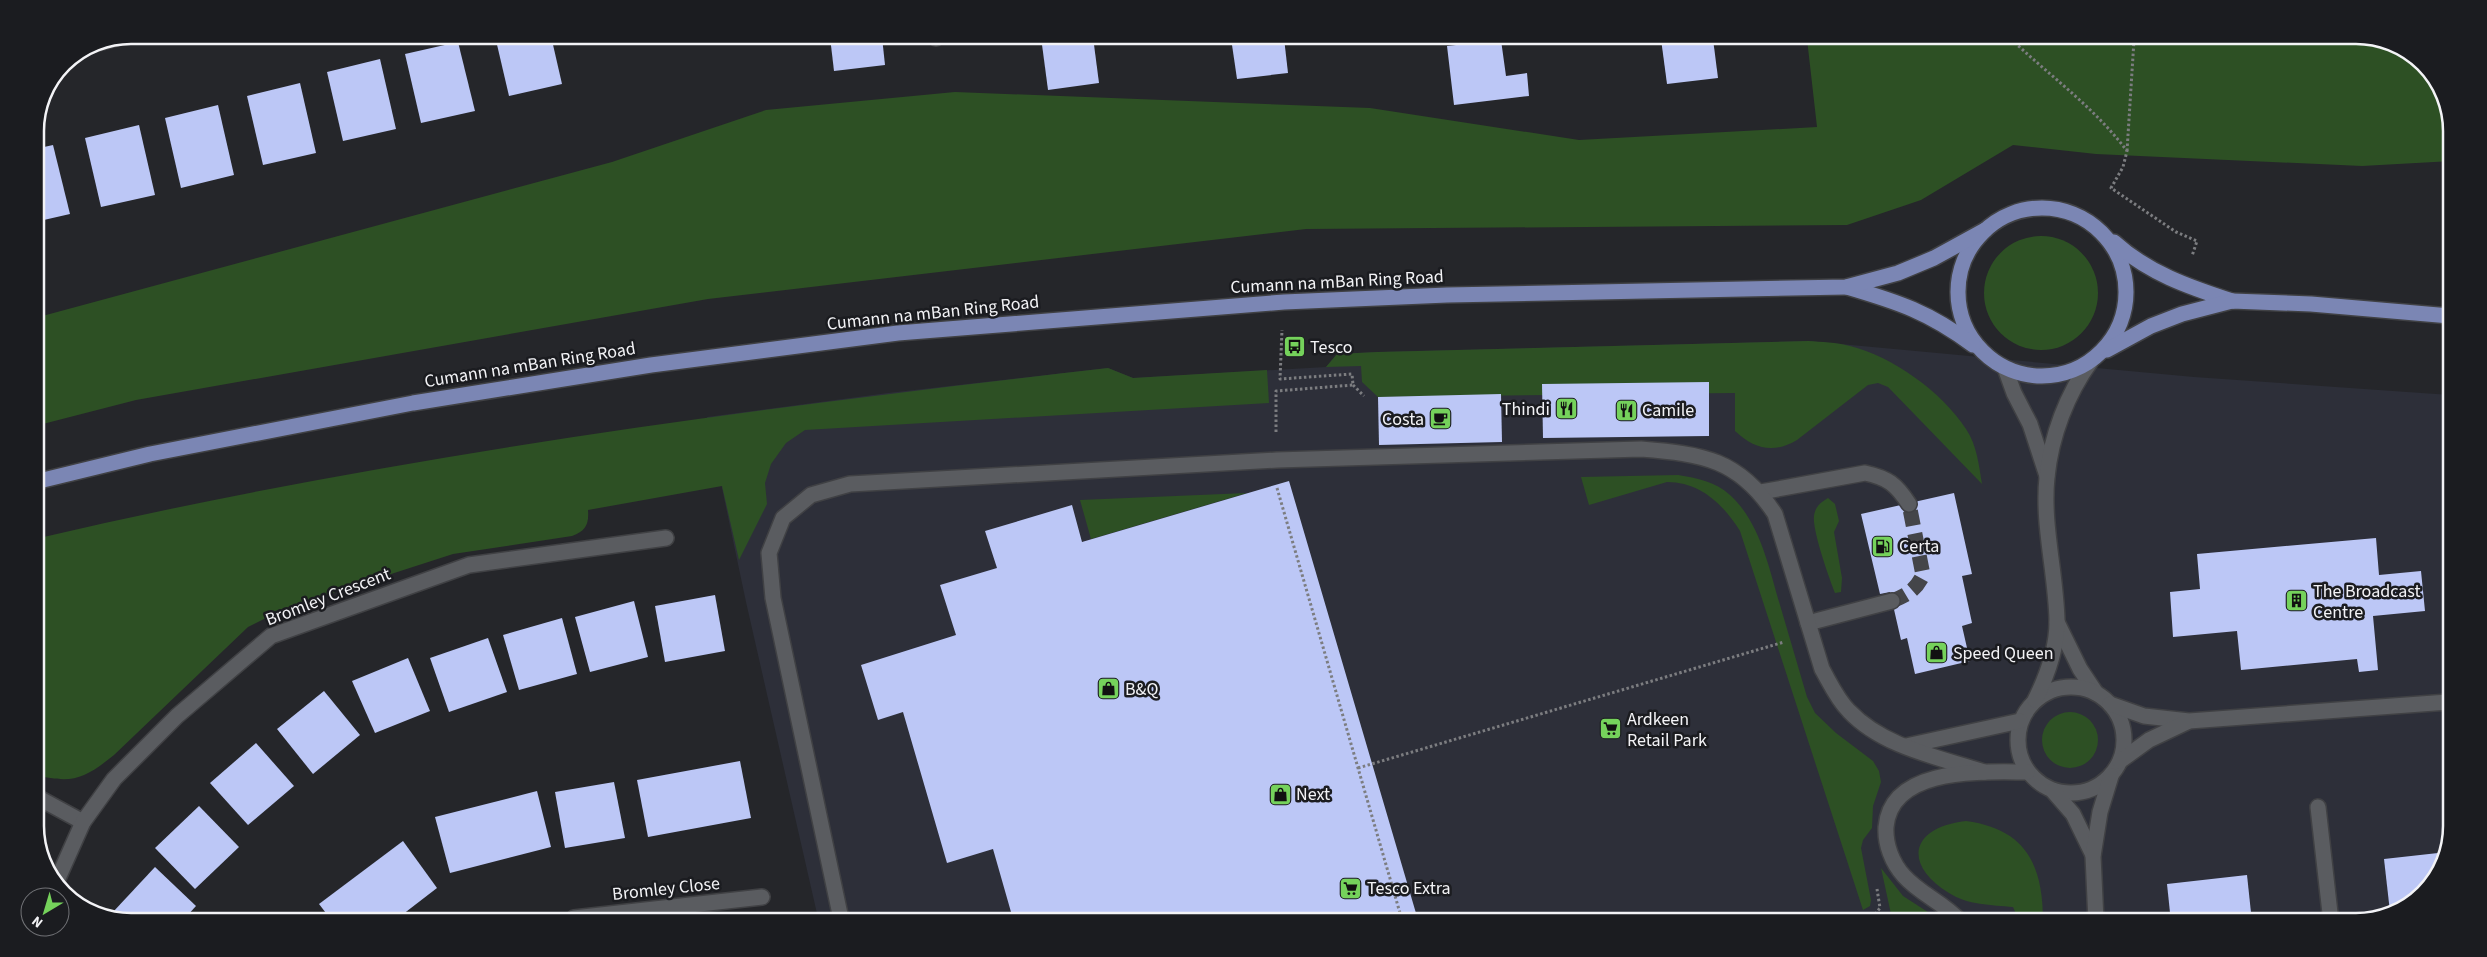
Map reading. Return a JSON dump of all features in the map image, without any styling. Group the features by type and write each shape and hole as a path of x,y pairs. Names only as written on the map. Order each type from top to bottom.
{"main road":[{"path":"2232,301 2182,314 2151,326 2071,372 2049,376 2026,375 2005,368 1984,353 1973,340 1965,326 1959,309 1958,292 1965,258 1985,230 1999,220 2023,210 2050,208 2075,215 2098,228 2148,268 2184,285 2232,301 2320,305 2443,315"},
{"path":"2094,359 2113,339 2123,317 2127,292 2124,269 2114,247 2098,228"},
{"name":"Cumann na mBan Ring Road","path":"44,480 150,454 413,403 651,365 898,333 1284,302 1497,293 1846,286 1907,270 1934,258 1985,230"},
{"name":"Cumann na mBan Ring Road","path":"1846,286 1896,301 1935,318 1984,353"}],"street":[{"path":"2034,700 2057,688 2083,688 2096,693 2110,704 2119,716 2124,731 2124,746 2120,761 2110,776 2098,786 2084,792 2068,794 2053,791 2043,786 2027,772 2017,747 2020,721 2034,700 2050,664 2057,622 2048,524 2047,477 2062,416 2071,394 2094,359"},
{"path":"2005,368 2014,393 2030,424 2047,477"},
{"path":"840,913 773,598 769,553 783,518 811,495 850,484 1277,460 1641,449 1680,452 1716,461 1740,475 1761,492 1775,514 1822,669 1834,691 1848,710 1863,724 1904,746 1984,772"},
{"path":"1761,492 1865,473 1881,477 1897,487 1909,504"},
{"name":"Bromley Crescent","path":"59,875 83,822 114,779 159,734 271,636 469,565 666,538"},
{"path":"1809,629 1892,601"},
{"path":"2057,622 2080,669 2096,693"},
{"path":"2110,704 2144,716 2189,721 2443,702"},
{"path":"1904,746 2020,721"},
{"path":"2120,761 2149,740 2189,721"},
{"path":"1950,913 1903,876 1891,858 1886,836 1887,816 1902,794 1918,783 1984,772 2027,772"},
{"path":"2096,913 2093,856 2100,812 2110,776"},
{"path":"2053,791 2073,814 2093,856"},
{"path":"44,801 83,822"},
{"path":"2318,807 2330,913"},
{"name":"Bromley Close","path":"619,913 762,897"}],"path":[{"path":"2017,44 2099,118 2127,151"},
{"path":"2134,44 2127,151 2123,167 2111,188 2154,218 2197,241 2184,285"},
{"path":"1284,302 1280,379 1352,374 1353,385 1364,396"},
{"path":"1353,385 1276,391 1277,494 1400,913"},
{"path":"1358,768 1809,629"}],"shaded area":[{"name":"Ardkeen Retail Park","path":"1808,341 2194,377 2443,395 2443,838 2432,870 2418,888 2405,899 2390,907 2368,913 817,913 746,602 707,417 888,393 1108,368 1133,378 1326,367 1337,354"}],"green space":[{"path":"1808,44 2368,44 2384,48 2405,58 2418,69 2432,87 2437,97 2443,125 2443,162 2362,166 2096,154 2013,145 1921,200 1847,225 1306,229 708,299 136,400 44,424 44,316 612,162 766,110 955,92 1370,108 1579,140 1817,127"},
{"path":"2041,236 2063,241 2081,253 2093,271 2098,293 2093,315 2081,333 2063,345 2041,350 2019,345 2001,333 1989,315 1984,293 1989,271 2001,253 2019,241"},
{"path":"1808,341 1829,342 1866,351 1899,367 1930,389 1956,415 1970,435 1977,456 1982,484 1888,387 1878,383 1868,385 1797,440 1780,447 1765,448 1749,442 1735,431 1735,393 1378,397 1362,382 1361,366 1326,367 1337,354"},
{"path":"1108,368 1133,378 1267,370 1269,403 805,430 786,443 771,464 765,483 767,504 739,560 722,486 588,510 586,526 581,532 572,536 453,554 286,608 248,627 114,755 94,770 69,779 44,777 44,537 301,483 435,459 703,418"},
{"path":"1678,475 1699,479 1719,487 1730,495 1749,518 1762,546 1807,697 1815,713 1836,733 1873,761 1879,771 1881,782 1873,806 1872,828 1863,840 1861,848 1871,900 1870,906 1863,910 1740,531 1726,512 1710,496 1690,486 1667,482 1589,505 1581,477"},
{"path":"1247,493 1091,539 1080,500"},
{"path":"1828,498 1835,504 1839,521 1834,532 1842,578 1841,592 1835,593 1814,523 1817,507"},
{"path":"2070,712 2085,717 2093,725 2098,740 2093,755 2085,763 2070,768 2055,763 2047,755 2042,740 2047,725 2055,717"},
{"path":"1966,821 1987,825 2017,841 2027,853 2034,867 2039,883 2043,913 2016,913 2013,907 1980,904 1964,900 1949,893 1934,882 1924,870 1919,859 1919,848 1924,839 1934,831 1948,825"},
{"path":"1881,868 1903,896 1929,913 1891,913"}],"building":[{"path":"449,44 458,44 475,111 421,123 405,54"},
{"path":"497,44 553,44 562,84 509,96"},
{"path":"831,44 883,44 885,65 834,71"},
{"path":"1042,44 1094,44 1099,83 1048,90"},
{"path":"1232,44 1285,44 1288,73 1237,79"},
{"path":"1502,44 1506,76 1527,73 1529,96 1454,105 1447,46"},
{"path":"1662,44 1714,44 1718,78 1667,84"},
{"path":"380,59 396,129 343,141 327,72"},
{"path":"300,83 316,153 263,165 247,96"},
{"path":"218,105 234,175 181,188 165,118"},
{"path":"139,125 155,195 101,207 85,138"},
{"path":"53,145 70,214 44,220 44,147"},
{"name":"Camile","path":"1709,382 1709,436 1543,438 1542,384"},
{"name":"Costa","path":"1501,394 1502,442 1379,445 1378,397"},
{"name":"B&Q","path":"1289,481 1416,913 1011,913 993,849 947,863 903,712 878,720 861,665 956,635 940,585 997,568 985,531 1072,505 1082,542"},
{"path":"1954,493 1972,574 1962,576 1972,623 1962,626 1970,661 1915,674 1907,638 1901,640 1890,592 1880,594 1861,514"},
{"name":"The Broadcast Centre","path":"2376,538 2379,575 2421,571 2425,611 2373,616 2378,670 2359,672 2357,659 2241,670 2237,631 2173,637 2170,592 2200,589 2197,554"},
{"path":"715,595 725,651 665,662 655,606"},
{"path":"634,601 648,657 590,672 575,617"},
{"path":"562,618 577,674 519,690 503,635"},
{"path":"488,638 507,692 449,712 430,658"},
{"path":"408,658 430,711 375,733 352,681"},
{"path":"324,691 360,735 313,774 277,729"},
{"path":"256,743 294,786 248,825 210,783"},
{"path":"740,761 751,818 648,837 637,780"},
{"path":"614,782 625,838 565,848 555,792"},
{"path":"537,791 551,847 450,873 435,817"},
{"path":"199,806 239,847 195,889 155,848"},
{"path":"403,841 437,888 404,913 326,913 319,904"},
{"path":"2439,853 2432,870 2418,888 2405,899 2389,907 2384,859"},
{"path":"155,867 196,906 190,913 113,912"},
{"path":"2247,875 2251,913 2170,913 2167,884"}],"tunnel":[{"path":"1892,601 1910,591 1917,585 1923,575 1909,504"}],"place":[{"name":"Tesco","path":"1294,347"},
{"name":"Thindi","path":"1566,409"},
{"name":"Camile","path":"1626,410"},
{"name":"Costa","path":"1440,419"},
{"name":"Certa","path":"1883,546"},
{"name":"The Broadcast Centre","path":"2297,601"},
{"name":"Speed Queen","path":"1937,653"},
{"name":"B&Q","path":"1109,689"},
{"name":"Ardkeen Retail Park","path":"1611,729"},
{"name":"Next","path":"1280,794"},
{"name":"Tesco Extra","path":"1351,888"}]}
